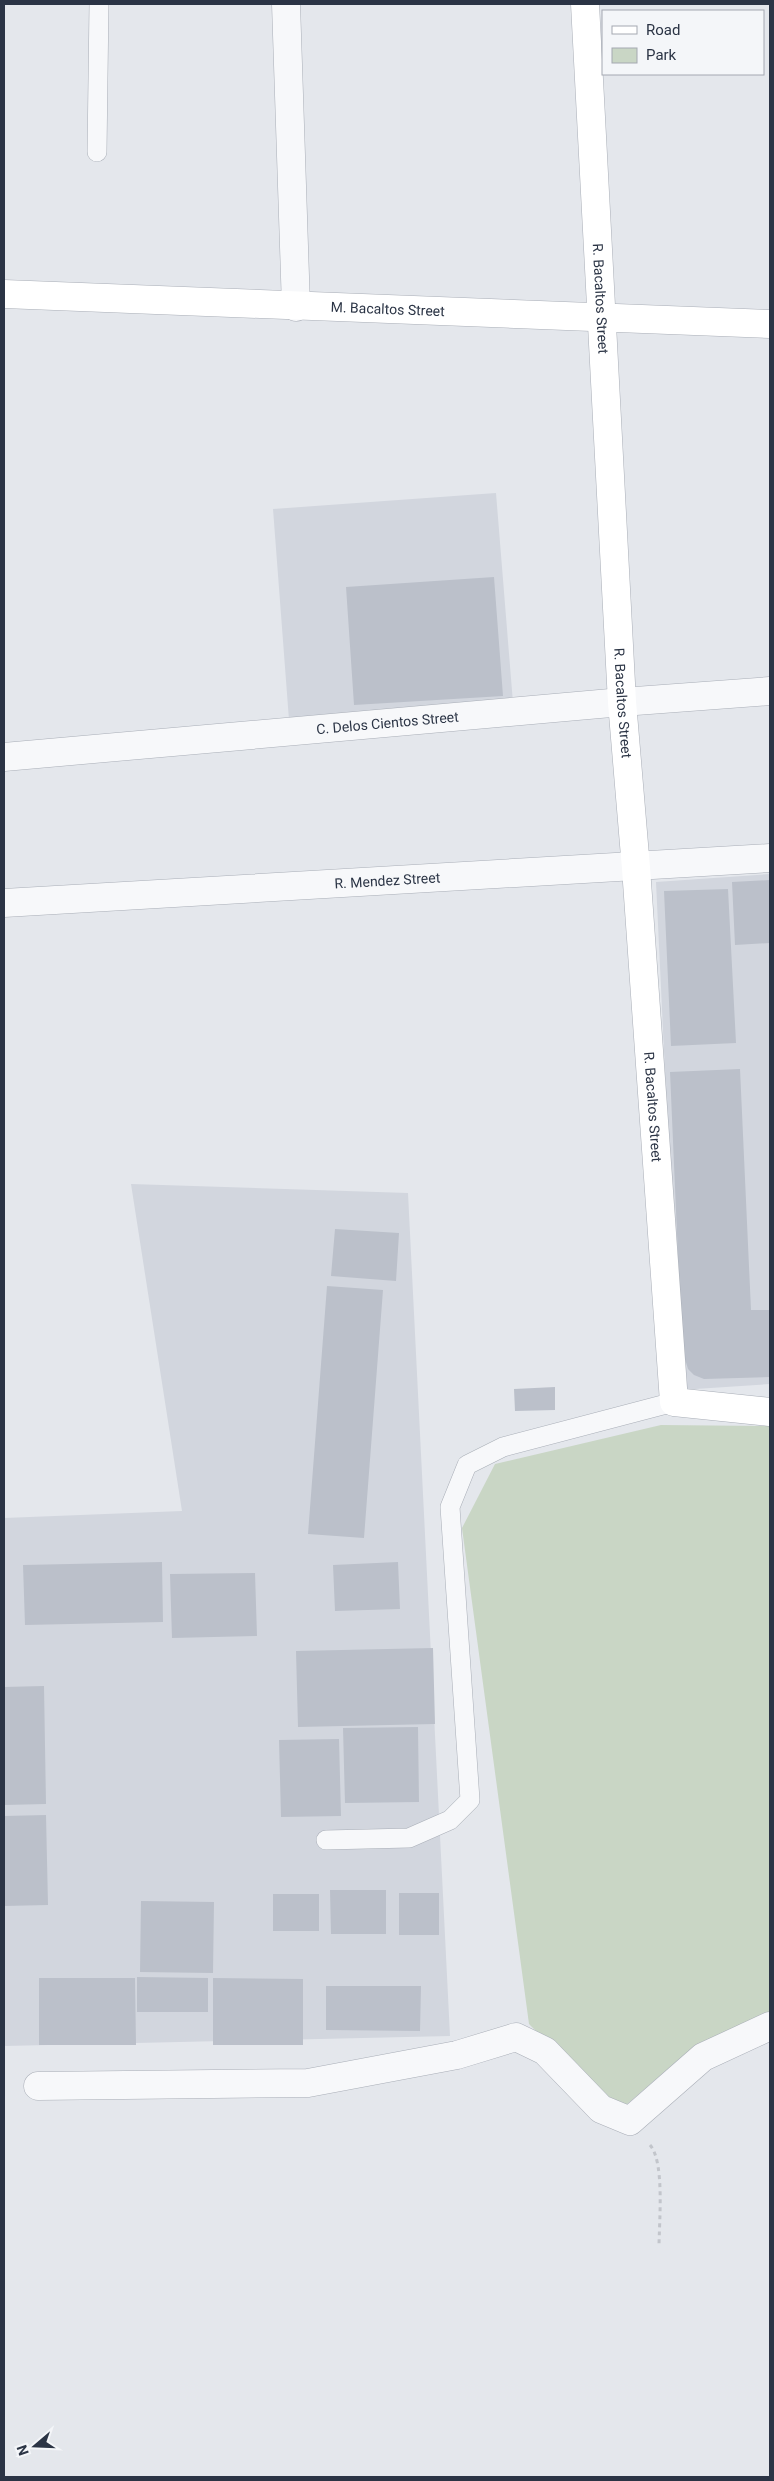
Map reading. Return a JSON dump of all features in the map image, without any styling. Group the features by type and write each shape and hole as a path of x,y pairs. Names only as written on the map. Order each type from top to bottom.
{"street":[{"path":"286,4 296,307"},
{"name":"R. Bacaltos Street","path":"585,4 622,702 636,868 674,1402"},
{"name":"M. Bacaltos Street","path":"4,294 296,307 770,324"},
{"name":"C. Delos Cientos Street","path":"4,757 622,702 770,691"},
{"name":"R. Mendez Street","path":"4,903 636,868 770,858"},
{"path":"674,1402 770,1412"},
{"path":"38,2086 308,2083 381,2071 457,2055 516,2037 545,2051 600,2109 630,2121 703,2057 770,2026"}],"lane":[{"path":"97,152 99,4"},
{"path":"326,1840 409,1838 450,1820 470,1800 450,1507 466,1465 503,1447 674,1402"}],"path":[{"path":"630,2121 655,2150 658,2173 659,2247"}],"shaded area":[{"path":"496,493 513,703 289,720 273,509"},
{"path":"770,874 770,1384 680,1390 656,882"},
{"path":"131,1184 408,1193 450,2036 4,2046 4,1518 182,1511"}],"green space":[{"path":"661,1425 770,1426 770,2018 676,2062 626,2105 603,2099 529,2024 462,1528 495,1464"}],"building":[{"path":"494,577 503,696 354,705 346,587"},
{"path":"770,880 770,943 735,945 732,882"},
{"path":"728,889 736,1043 671,1046 664,891"},
{"path":"740,1069 751,1310 770,1310 770,1377 704,1379 694,1375 688,1369 682,1349 670,1072"},
{"path":"335,1229 399,1233 396,1281 331,1276"},
{"path":"327,1286 383,1290 364,1538 308,1534"},
{"path":"555,1387 555,1410 515,1411 514,1389"},
{"path":"162,1562 163,1622 25,1625 23,1565"},
{"path":"398,1562 400,1609 335,1611 333,1565"},
{"path":"255,1573 257,1636 172,1638 170,1574"},
{"path":"433,1648 435,1724 298,1727 296,1651"},
{"path":"44,1686 46,1804 4,1805 4,1687"},
{"path":"418,1727 419,1802 345,1803 343,1728"},
{"path":"339,1739 341,1816 281,1817 279,1740"},
{"path":"46,1815 48,1905 4,1906 4,1816"},
{"path":"330,1890 386,1890 386,1934 331,1934"},
{"path":"399,1893 439,1893 439,1935 399,1935"},
{"path":"273,1894 319,1894 319,1931 273,1931"},
{"path":"141,1901 214,1902 213,1973 140,1972"},
{"path":"137,1977 208,1978 208,2012 137,2012"},
{"path":"39,1978 135,1978 136,2045 39,2045"},
{"path":"213,1978 303,1979 303,2045 213,2045"},
{"path":"326,1986 421,1986 420,2031 326,2030"}]}
